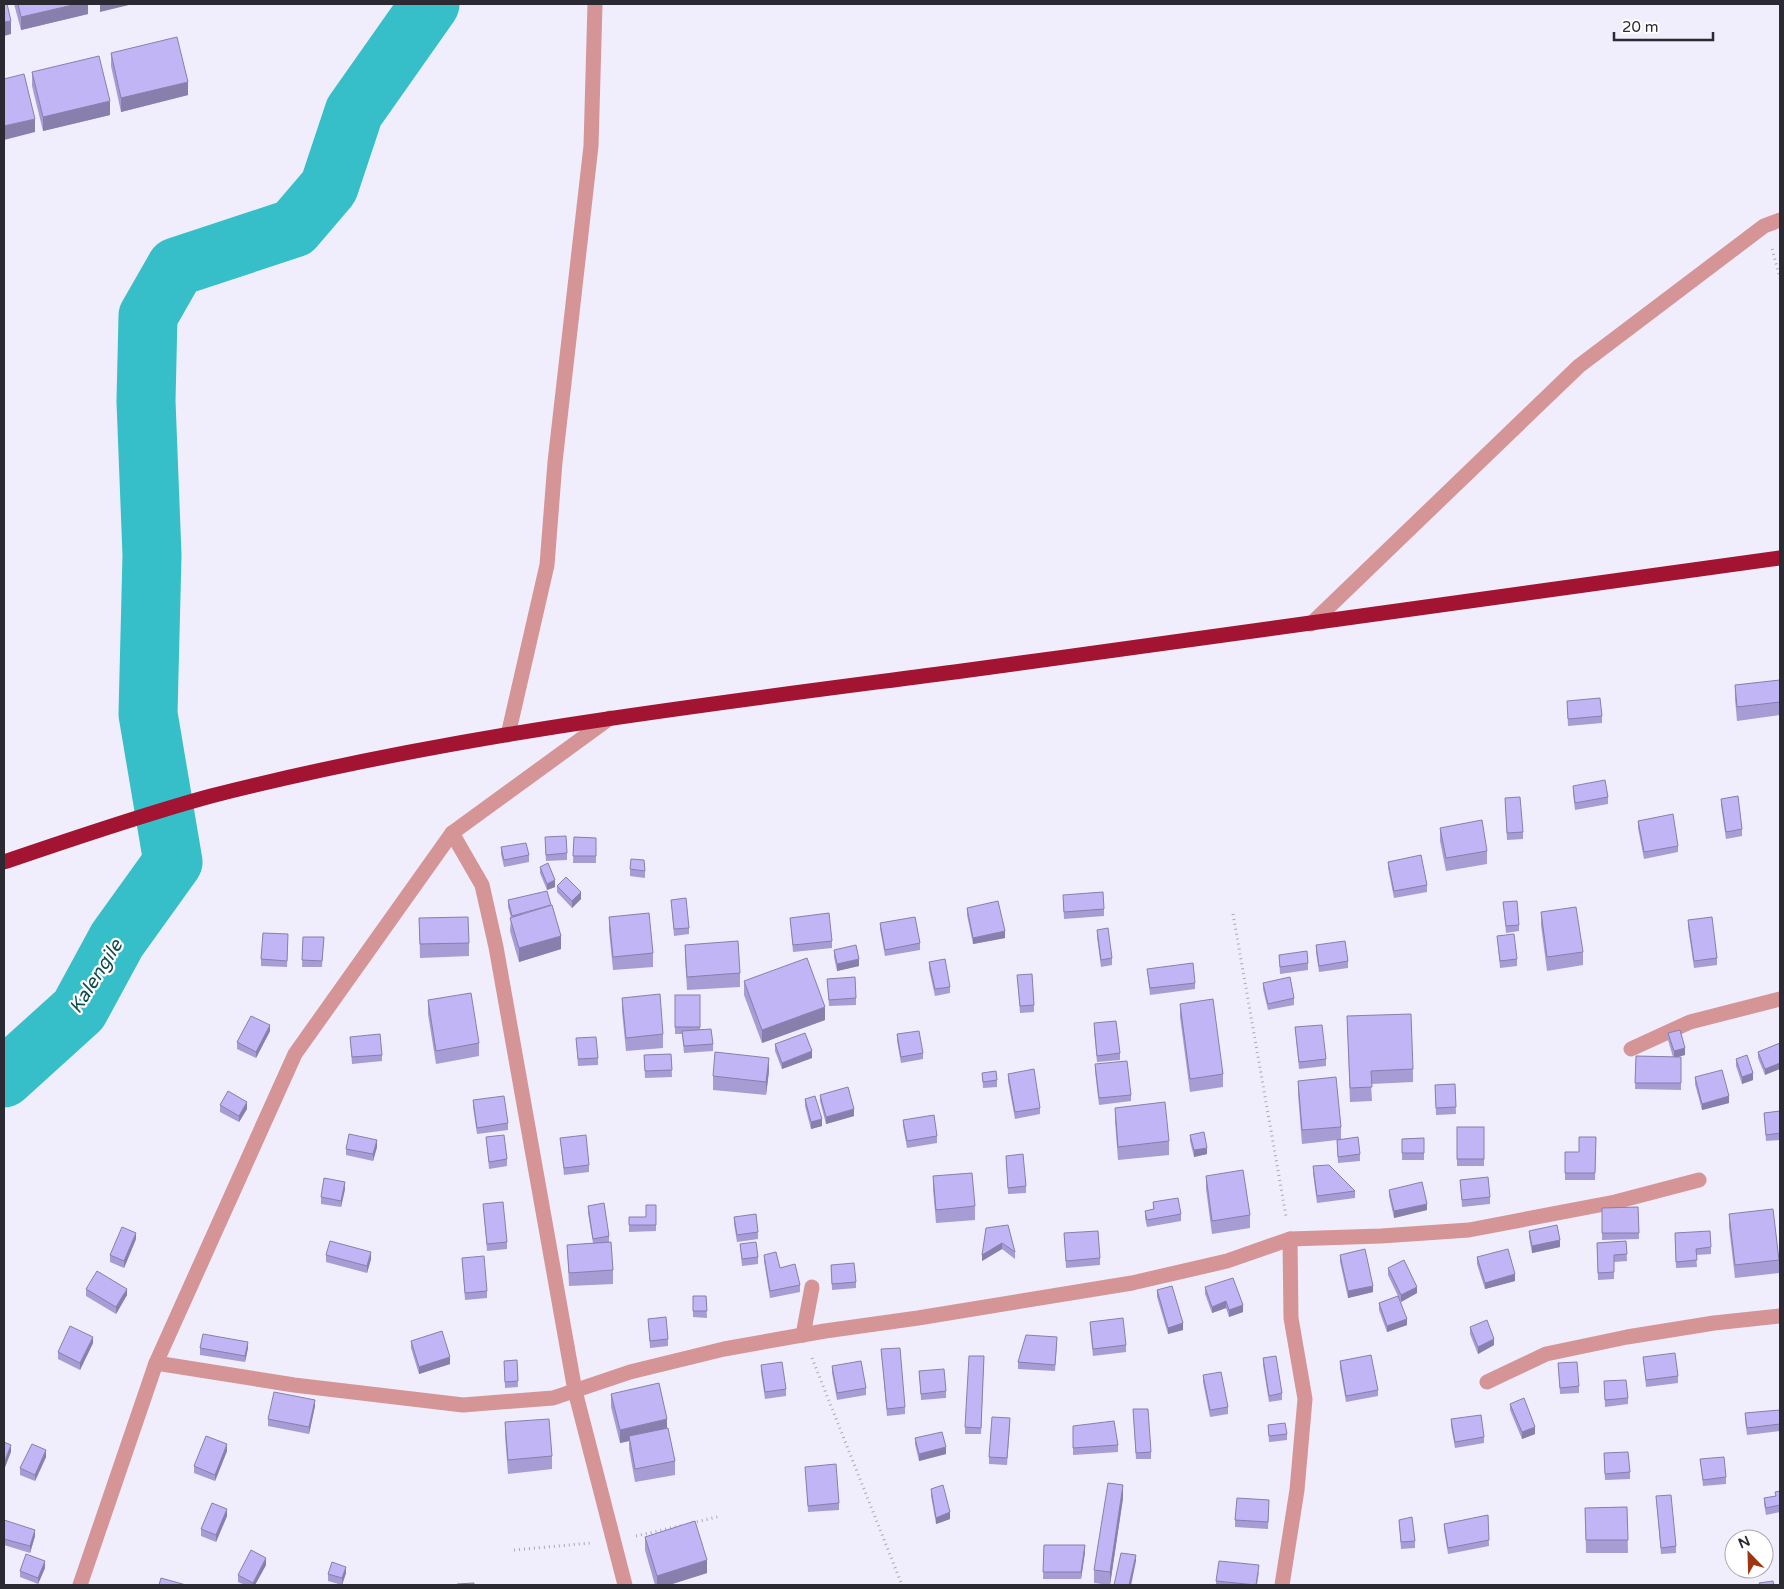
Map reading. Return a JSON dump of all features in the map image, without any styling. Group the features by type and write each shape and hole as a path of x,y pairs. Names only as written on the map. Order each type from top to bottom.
{"highway":[{"path":"4,862 126,821 212,796 350,765 508,735 610,718 1311,624 1780,558"}],"street":[{"path":"508,735 547,565 555,462 591,146 594,4"},
{"path":"1311,624 1579,366 1764,226 1780,220"},
{"path":"80,1585 156,1363 295,1054 452,833 610,718"},
{"path":"452,833 482,885 496,947 575,1391 625,1585"},
{"path":"1631,1049 1690,1022 1780,998"},
{"path":"156,1363 294,1385 463,1405 553,1398 630,1372 724,1349 1132,1283 1227,1260 1290,1239 1381,1236 1469,1230 1615,1202 1699,1180"},
{"path":"1282,1585 1297,1490 1305,1399 1291,1318 1290,1239"},
{"path":"803,1335 812,1287"},
{"path":"1487,1382 1546,1354 1636,1335 1714,1323 1780,1316"}],"path":[{"path":"1233,914 1290,1239"},
{"path":"803,1335 902,1585"}],"building":[{"path":"4,4 7,4 11,21 4,22"},
{"path":"18,4 77,4 21,17"},
{"path":"177,37 188,82 121,98 111,53"},
{"path":"99,56 110,101 43,117 32,72"},
{"path":"24,74 35,119 4,126 4,79"},
{"path":"1780,680 1780,702 1737,707 1735,685"},
{"path":"1600,698 1602,716 1568,719 1567,701"},
{"path":"1605,780 1608,797 1575,803 1573,786"},
{"path":"1738,796 1742,829 1726,832 1721,799"},
{"path":"1520,797 1523,832 1507,833 1505,798"},
{"path":"1673,814 1678,846 1644,852 1638,821"},
{"path":"1482,820 1487,851 1446,858 1440,828"},
{"path":"566,836 567,853 546,855 545,837"},
{"path":"574,837 596,838 596,856 573,856"},
{"path":"526,843 529,855 504,860 501,847"},
{"path":"1421,855 1427,885 1394,891 1388,862"},
{"path":"631,859 644,860 645,871 630,869"},
{"path":"548,863 555,880 547,884 540,867"},
{"path":"566,877 581,892 572,901 557,886"},
{"path":"547,891 551,905 512,916 508,900"},
{"path":"1103,892 1104,909 1064,912 1063,895"},
{"path":"686,898 689,928 674,929 671,900"},
{"path":"998,901 1005,931 973,938 967,908"},
{"path":"1517,901 1519,925 1506,926 1503,902"},
{"path":"552,905 561,936 519,948 510,918"},
{"path":"1576,907 1583,952 1547,957 1541,912"},
{"path":"649,913 653,953 613,957 609,917"},
{"path":"829,913 832,941 793,945 790,918"},
{"path":"468,917 469,943 420,944 419,918"},
{"path":"915,917 920,943 885,950 880,923"},
{"path":"1712,917 1717,958 1694,961 1688,920"},
{"path":"1108,928 1112,958 1101,960 1097,930"},
{"path":"263,933 288,934 287,961 261,959"},
{"path":"1514,934 1517,959 1500,961 1497,936"},
{"path":"303,937 324,937 322,961 302,960"},
{"path":"738,941 740,973 687,977 685,945"},
{"path":"1345,941 1348,961 1319,966 1316,945"},
{"path":"856,945 859,959 837,964 834,950"},
{"path":"1307,951 1308,963 1280,967 1279,955"},
{"path":"807,958 825,1007 762,1030 744,981"},
{"path":"945,959 950,987 935,989 929,962"},
{"path":"1193,963 1195,983 1150,988 1147,969"},
{"path":"1032,974 1034,1005 1020,1006 1017,975"},
{"path":"855,977 856,998 829,1000 827,979"},
{"path":"1290,977 1294,998 1268,1004 1263,983"},
{"path":"471,993 479,1043 436,1051 428,1000"},
{"path":"660,994 663,1034 626,1038 622,998"},
{"path":"675,995 700,995 700,1027 675,1027"},
{"path":"1213,999 1223,1074 1190,1079 1180,1004"},
{"path":"1411,1014 1413,1069 1371,1071 1372,1087 1350,1088 1347,1016"},
{"path":"251,1016 270,1025 256,1052 237,1042"},
{"path":"1116,1021 1120,1053 1097,1056 1094,1023"},
{"path":"1322,1025 1326,1059 1299,1062 1295,1027"},
{"path":"711,1029 713,1044 684,1046 682,1031"},
{"path":"1680,1030 1685,1048 1674,1051 1668,1033"},
{"path":"919,1031 923,1053 901,1057 897,1034"},
{"path":"805,1033 812,1051 782,1063 775,1044"},
{"path":"380,1034 382,1055 352,1057 350,1037"},
{"path":"596,1037 598,1058 578,1059 576,1038"},
{"path":"1780,1043 1780,1063 1765,1069 1758,1052"},
{"path":"715,1052 769,1058 766,1082 713,1076"},
{"path":"671,1054 672,1070 645,1071 644,1055"},
{"path":"1747,1055 1753,1073 1742,1077 1736,1059"},
{"path":"1636,1056 1681,1057 1681,1083 1635,1083"},
{"path":"1127,1061 1131,1095 1099,1098 1095,1064"},
{"path":"1034,1069 1040,1108 1015,1112 1008,1074"},
{"path":"1722,1070 1729,1096 1702,1104 1695,1077"},
{"path":"996,1071 997,1080 983,1082 982,1073"},
{"path":"1336,1077 1341,1127 1302,1130 1298,1081"},
{"path":"1455,1084 1456,1107 1436,1108 1435,1085"},
{"path":"848,1087 854,1109 826,1117 820,1095"},
{"path":"228,1091 247,1102 239,1116 220,1105"},
{"path":"504,1096 508,1123 477,1128 473,1100"},
{"path":"815,1096 822,1119 811,1122 805,1099"},
{"path":"1165,1102 1169,1141 1118,1147 1115,1108"},
{"path":"1780,1111 1780,1133 1766,1135 1764,1113"},
{"path":"934,1115 937,1136 907,1141 903,1120"},
{"path":"1457,1127 1484,1127 1484,1159 1457,1159"},
{"path":"1204,1132 1207,1148 1194,1150 1190,1135"},
{"path":"349,1134 377,1140 373,1154 346,1149"},
{"path":"504,1135 507,1159 489,1162 486,1137"},
{"path":"586,1135 589,1165 564,1168 560,1138"},
{"path":"1358,1137 1360,1154 1338,1157 1337,1140"},
{"path":"1579,1137 1596,1137 1595,1173 1565,1173 1565,1152 1579,1152"},
{"path":"1424,1138 1424,1153 1402,1153 1402,1139"},
{"path":"1023,1154 1026,1186 1008,1188 1006,1156"},
{"path":"1329,1165 1355,1191 1317,1196 1313,1166"},
{"path":"1243,1170 1250,1215 1212,1221 1206,1176"},
{"path":"972,1173 975,1206 936,1210 933,1176"},
{"path":"1488,1177 1490,1197 1462,1200 1460,1180"},
{"path":"324,1178 345,1182 341,1201 321,1197"},
{"path":"1422,1182 1427,1204 1394,1211 1389,1190"},
{"path":"1178,1198 1181,1214 1147,1220 1145,1211 1154,1209 1153,1202"},
{"path":"503,1202 507,1242 487,1244 483,1204"},
{"path":"604,1203 609,1236 593,1239 588,1206"},
{"path":"646,1205 656,1205 656,1225 629,1225 629,1217 646,1217"},
{"path":"1638,1207 1639,1233 1602,1233 1602,1208"},
{"path":"1773,1209 1779,1260 1735,1265 1729,1214"},
{"path":"756,1214 758,1232 737,1235 734,1217"},
{"path":"1008,1225 1015,1252 1002,1243 982,1255 986,1228"},
{"path":"1557,1225 1560,1240 1532,1246 1529,1231"},
{"path":"122,1227 136,1233 124,1261 110,1255"},
{"path":"1098,1231 1100,1258 1066,1261 1064,1233"},
{"path":"1710,1231 1711,1247 1696,1249 1697,1260 1676,1262 1675,1233"},
{"path":"330,1241 371,1252 367,1266 326,1255"},
{"path":"1626,1241 1627,1254 1614,1255 1614,1272 1598,1273 1597,1243"},
{"path":"611,1242 613,1270 569,1273 567,1245"},
{"path":"756,1242 758,1257 742,1259 740,1244"},
{"path":"1365,1249 1373,1286 1348,1291 1340,1255"},
{"path":"1508,1249 1515,1274 1485,1283 1477,1257"},
{"path":"776,1252 780,1268 795,1264 800,1285 770,1291 764,1255"},
{"path":"484,1256 487,1291 465,1293 462,1258"},
{"path":"1404,1260 1417,1287 1401,1295 1388,1268"},
{"path":"854,1263 856,1282 832,1284 831,1265"},
{"path":"97,1271 127,1289 116,1307 86,1289"},
{"path":"1233,1278 1243,1305 1229,1310 1226,1301 1212,1307 1205,1287"},
{"path":"1172,1286 1183,1323 1168,1328 1157,1290"},
{"path":"693,1296 706,1296 707,1311 693,1311"},
{"path":"1398,1296 1407,1319 1387,1326 1379,1303"},
{"path":"666,1317 668,1339 650,1341 648,1319"},
{"path":"1123,1318 1126,1345 1093,1349 1090,1322"},
{"path":"1487,1320 1494,1339 1478,1347 1470,1327"},
{"path":"70,1326 93,1337 80,1363 58,1352"},
{"path":"442,1331 450,1357 419,1367 411,1341"},
{"path":"203,1334 248,1342 245,1356 200,1348"},
{"path":"1026,1335 1057,1337 1055,1365 1018,1362"},
{"path":"900,1348 905,1407 887,1409 881,1349"},
{"path":"1675,1353 1678,1376 1646,1380 1643,1357"},
{"path":"1371,1355 1378,1390 1346,1396 1340,1361"},
{"path":"969,1356 984,1356 981,1428 965,1427"},
{"path":"1276,1356 1282,1393 1269,1396 1263,1358"},
{"path":"517,1360 518,1381 505,1382 504,1361"},
{"path":"861,1361 866,1388 837,1393 832,1366"},
{"path":"782,1362 786,1389 765,1392 761,1365"},
{"path":"1577,1362 1579,1386 1560,1388 1558,1363"},
{"path":"944,1369 946,1391 921,1394 919,1371"},
{"path":"1221,1372 1228,1407 1210,1410 1203,1375"},
{"path":"1626,1380 1628,1398 1605,1400 1604,1381"},
{"path":"659,1383 667,1419 620,1430 611,1394"},
{"path":"274,1392 315,1400 309,1427 268,1419"},
{"path":"1524,1398 1535,1427 1522,1432 1510,1404"},
{"path":"1133,1409 1148,1409 1151,1452 1136,1453"},
{"path":"1780,1410 1780,1424 1747,1428 1745,1413"},
{"path":"1481,1415 1484,1437 1455,1442 1451,1419"},
{"path":"992,1417 1010,1418 1007,1458 989,1457"},
{"path":"549,1419 552,1456 508,1460 505,1422"},
{"path":"1114,1421 1118,1445 1073,1448 1073,1426"},
{"path":"1285,1423 1287,1434 1269,1436 1268,1425"},
{"path":"668,1428 675,1461 635,1469 629,1436"},
{"path":"942,1432 946,1447 919,1454 915,1438"},
{"path":"206,1436 227,1444 215,1475 194,1466"},
{"path":"4,1442 11,1445 4,1463"},
{"path":"32,1444 46,1450 35,1475 20,1468"},
{"path":"1628,1452 1630,1472 1605,1474 1604,1453"},
{"path":"1724,1457 1726,1477 1703,1480 1700,1459"},
{"path":"836,1464 839,1503 808,1506 805,1467"},
{"path":"1108,1483 1123,1485 1110,1572 1094,1570"},
{"path":"943,1485 950,1512 936,1518 931,1489"},
{"path":"1780,1491 1780,1505 1766,1508 1764,1498 1776,1496 1775,1492"},
{"path":"1671,1495 1676,1546 1661,1548 1656,1496"},
{"path":"1237,1498 1269,1500 1268,1522 1235,1520"},
{"path":"212,1503 227,1509 216,1535 201,1529"},
{"path":"1627,1507 1628,1540 1586,1540 1585,1508"},
{"path":"1488,1515 1489,1540 1448,1548 1444,1524"},
{"path":"1412,1517 1415,1541 1401,1542 1399,1520"},
{"path":"4,1520 35,1530 30,1546 4,1539"},
{"path":"695,1521 707,1560 657,1576 645,1537"},
{"path":"1044,1545 1085,1545 1081,1572 1043,1572"},
{"path":"251,1550 266,1558 253,1583 238,1575"},
{"path":"1121,1553 1136,1555 1129,1585 1114,1585"},
{"path":"26,1554 45,1561 38,1578 20,1571"},
{"path":"1219,1561 1259,1565 1256,1585 1216,1581"},
{"path":"332,1562 346,1567 342,1578 328,1574"},
{"path":"161,1578 186,1585 159,1585"},
{"path":"1773,1581 1774,1585 1760,1585 1759,1583"},
{"path":"474,1583 474,1585 457,1585 457,1584"}],"waterway":[{"name":"Kalengile","path":"4,1078 79,1010 117,940 173,862 148,714 152,555 146,401 148,316 176,267 294,228 329,187 354,112 430,4"}]}
